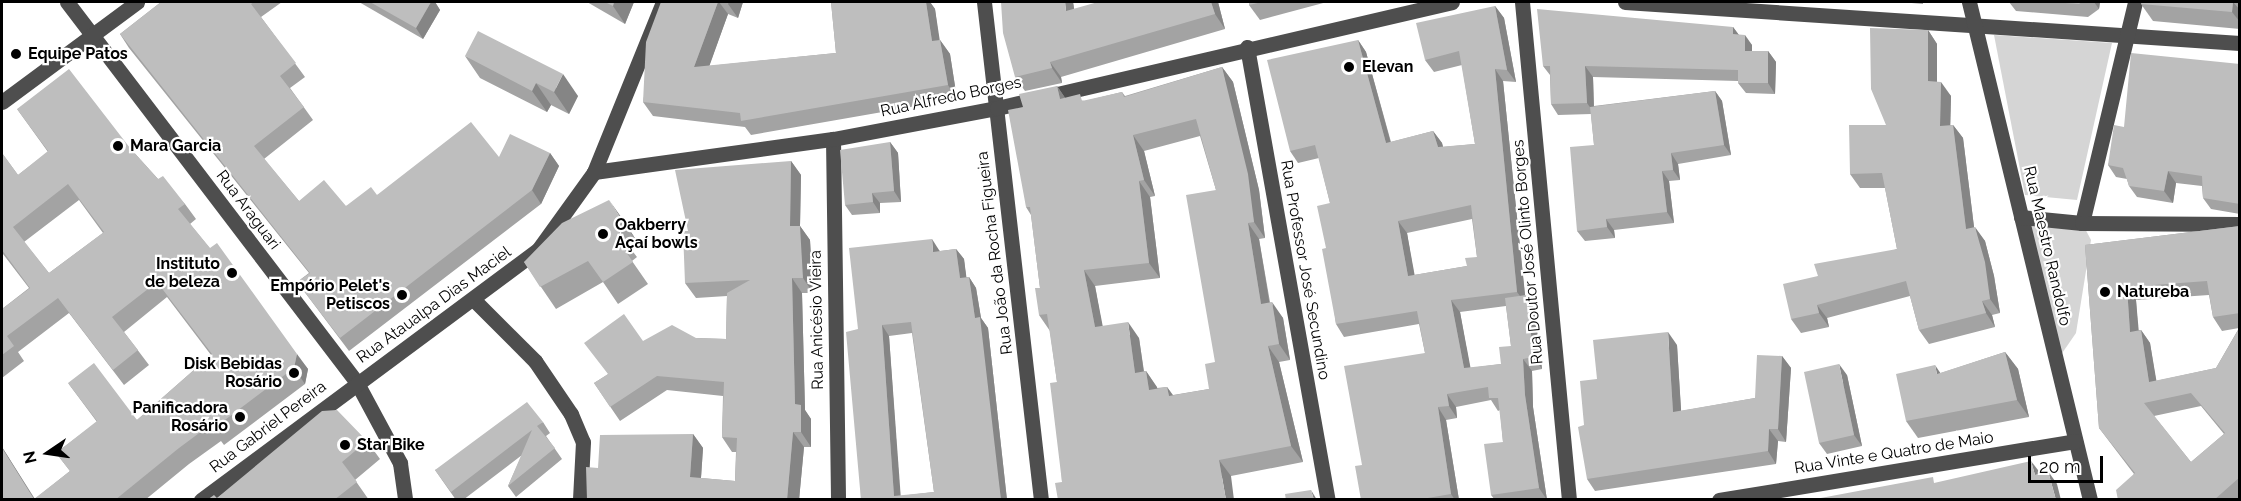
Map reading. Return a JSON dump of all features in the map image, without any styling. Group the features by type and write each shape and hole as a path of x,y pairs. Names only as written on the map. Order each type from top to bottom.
{"street":[{"name":"Rua Araguari","path":"67,2 357,383 388,435 400,463 405,500"},
{"path":"2,102 137,2"},
{"name":"Rua Ataualpa Dias Maciel","path":"357,383 476,301 538,250 594,172 663,2"},
{"name":"Rua João da Rocha Figueira","path":"984,2 1041,500"},
{"name":"Rua Alfredo Borges","path":"594,172 833,139 997,108 1246,46 1452,2"},
{"name":"Rua Doutor José Olinto Borges","path":"1522,2 1569,500"},
{"path":"1625,2 2240,43"},
{"name":"Rua Maestro Randolfo","path":"1969,2 2090,500"},
{"path":"2082,223 2135,2"},
{"name":"Rua Professor José Secundino","path":"1246,46 1328,500"},
{"name":"Rua Anicésio Vieira","path":"833,139 838,500"},
{"path":"2021,217 2082,223 2240,224"},
{"path":"476,301 535,361 571,414 583,442 580,500"},
{"name":"Rua Gabriel Pereira","path":"201,500 357,383"},
{"name":"Rua Vinte e Quatro de Maio","path":"1719,500 2075,441"}],"shaded area":[{"path":"1994,35 2112,43 2077,200 2025,195"},
{"path":"2021,217 2082,223 2091,240 2076,333 2056,362"}],"building":[{"path":"161,2 254,2 251,4 296,63 280,76 304,107 254,146 299,201 324,180 346,206 371,187 377,195 471,122 499,157 510,134 550,153 532,190 340,338 297,282 310,273 120,34"},
{"path":"370,2 431,2 416,28"},
{"path":"661,2 718,2 694,67 836,53 831,2 926,2 932,41 940,40 948,85 741,121 740,113 643,102 646,42"},
{"path":"1001,2 1065,2 1066,11 1098,2 1211,2 1215,14 1050,62 1052,68 1015,77 1003,33"},
{"path":"2052,2 2082,2 2079,4"},
{"path":"2142,2 2233,2 2232,12 2141,4"},
{"path":"1495,6 1507,70 1495,69 1517,292 1451,300 1464,368 1501,364 1499,347 1511,346 1505,298 1526,295 1534,357 1523,359 1525,395 1539,488 1491,495 1484,444 1503,442 1498,398 1489,398 1488,387 1447,394 1449,406 1438,407 1451,494 1416,500 1361,500 1355,466 1362,465 1344,366 1425,353 1417,311 1336,324 1322,249 1326,248 1317,206 1330,203 1315,145 1290,151 1267,60 1358,40 1386,143 1433,131 1438,147 1475,144 1459,51 1425,60 1416,23","holes":["1471,205 1477,257 1465,258 1467,266 1408,276 1398,221"]},
{"path":"1537,9 1733,27 1733,34 1745,35 1745,51 1768,51 1768,83 1738,83 1738,70 1585,66 1587,103 1551,104 1550,66 1543,66"},
{"path":"1870,28 1928,30 1928,81 1941,82 1940,126 1953,125 1966,229 1975,227 1985,262 1990,299 1982,301 1986,313 1919,330 1906,281 1817,305 1819,313 1791,319 1783,284 1818,276 1814,264 1897,249 1882,173 1850,174 1849,125 1886,125 1871,89"},
{"path":"478,31 563,74 554,92 536,83 532,91 465,56"},
{"path":"2131,53 2240,64 2240,204 2203,198 2202,176 2168,171 2164,191 2129,186 2123,168 2108,165 2114,125 2124,127"},
{"path":"1222,67 1248,174 1254,222 1248,223 1261,304 1272,302 1279,344 1268,346 1291,446 1219,460 1226,500 1058,500 1055,483 1062,482 1050,383 1057,382 1047,314 1039,315 1035,288 1040,288 1030,207 1026,207 1008,110 1023,107 1019,94 1057,86 1060,99 1080,94 1082,101 1122,92 1124,97","holes":["1196,119 1216,190 1186,195 1215,362 1205,364 1209,389 1169,396 1167,387 1149,390 1146,371 1135,373 1128,322 1095,327 1084,270 1149,263 1139,181 1144,180 1133,135"]},
{"path":"69,69 130,148 158,179 163,176 185,204 178,209 210,248 217,243 297,354 294,368 213,429 210,425 115,500 2,500 2,448 34,499 70,471 56,453 97,421 68,383 94,363 137,420 212,354 157,282 112,317 138,350 113,370 58,298 7,336 14,346 2,355 2,309 30,288 2,250 2,153 18,175 48,151 17,109","holes":["68,184 104,232 49,273 13,227"]},
{"path":"1715,91 1724,145 1671,153 1673,170 1662,171 1667,212 1606,219 1607,227 1577,231 1570,147 1594,145 1590,107"},
{"path":"890,142 894,191 872,193 873,202 845,205 840,150"},
{"path":"791,161 790,226 800,226 803,278 792,278 795,404 801,405 801,432 793,432 787,500 587,500 586,467 598,468 600,435 693,434 690,477 735,481 737,438 722,437 724,382 657,376 610,407 594,383 608,374 584,343 624,314 643,341 672,325 696,338 726,339 727,293 750,280 685,283 683,231 688,231 675,170"},
{"path":"609,200 623,222 615,227 622,236 617,239 633,262 603,282 588,261 540,287 524,262 562,223"},
{"path":"2240,226 2240,313 2213,317 2207,281 2127,287 2130,332 2141,330 2149,382 2216,368 2240,327 2240,477 2214,500 2118,500 2116,490 2135,473 2099,428 2085,245","holes":["2191,393 2225,433 2191,462 2144,403"]},
{"path":"932,239 933,252 956,249 960,278 969,277 975,318 980,317 1001,500 861,500 846,332 858,329 849,248","holes":["911,322 934,492 894,496 882,325"]},
{"path":"1668,332 1673,412 1755,398 1757,355 1782,356 1778,429 1769,429 1768,451 1587,479 1578,427 1584,425 1580,381 1597,379 1593,340"},
{"path":"2005,352 2017,400 1906,421 1896,374 1935,365 1937,374"},
{"path":"1839,364 1854,435 1819,443 1804,372"},
{"path":"527,402 543,422 537,426 555,448 508,486 532,430 451,492 435,470"},
{"path":"337,410 367,441 342,462 357,482 334,500 207,500 214,495 217,498 322,411"},
{"path":"2031,461 2035,475 2048,471 2056,500 1810,500 1933,477 1934,483"},
{"path":"1311,490 1314,500 1286,500 1285,494"}],"place":[{"name":"Equipe Patos","path":"16,54"},
{"name":"Elevan","path":"1349,67"},
{"name":"Mara Garcia","path":"118,146"},
{"name":"Oakberry Açaí bowls","path":"603,234"},
{"name":"Instituto de beleza","path":"232,273"},
{"name":"Natureba","path":"2105,292"},
{"name":"Empório Pelet's Petiscos","path":"402,295"},
{"name":"Disk Bebidas Rosário","path":"294,373"},
{"name":"Panificadora Rosário","path":"240,417"},
{"name":"Star Bike","path":"345,445"}]}
